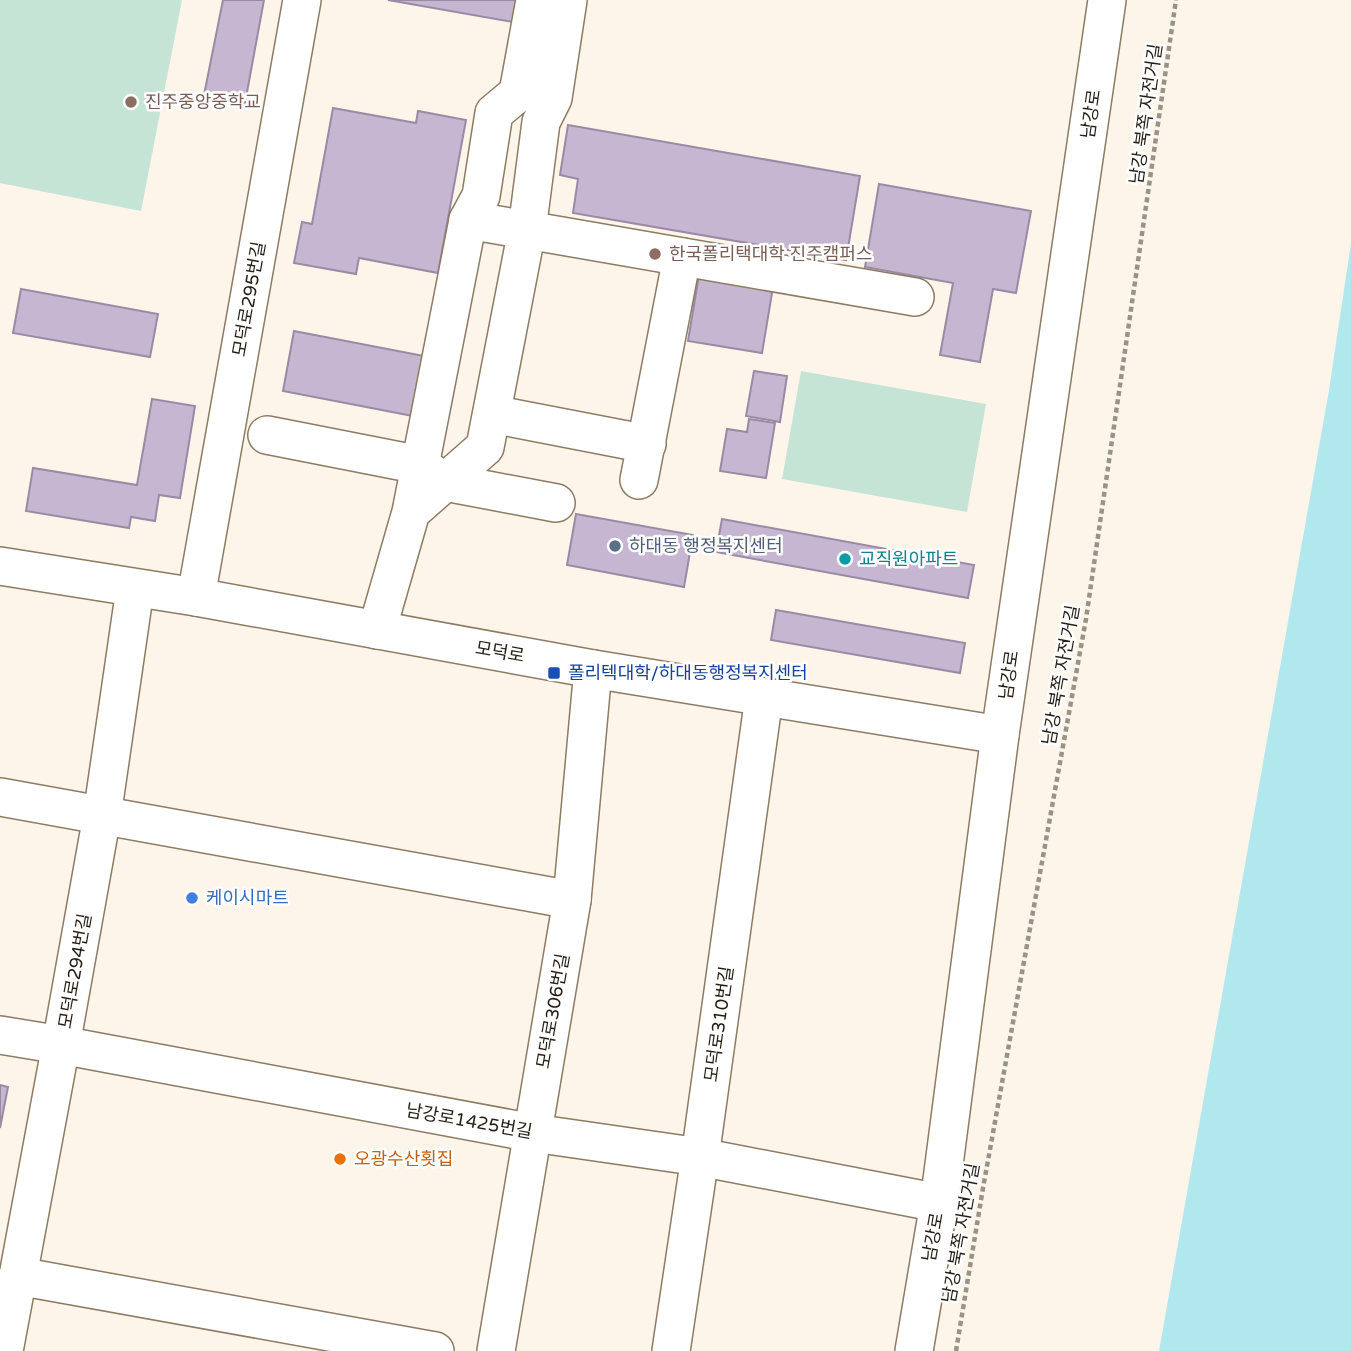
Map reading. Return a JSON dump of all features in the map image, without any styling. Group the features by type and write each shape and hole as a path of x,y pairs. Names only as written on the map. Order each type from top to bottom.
{"street":[{"name":"모덕로295번길","path":"196,597 302,0"},
{"path":"377,630 411,512 433,473 468,220 481,196 494,113 518,93 535,0"},
{"path":"433,473 485,447 527,230 541,122 552,98 568,0"},
{"name":"남강로","path":"914,1351 939,1203 1000,735 1107,0"},
{"path":"468,220 915,297"},
{"path":"639,480 682,257"},
{"path":"492,414 647,443"},
{"path":"267,435 556,503"},
{"name":"모덕로","path":"0,566 196,597 593,669 1000,735"},
{"name":"모덕로294번길","path":"4,1351 102,816 135,589"},
{"name":"모덕로306번길","path":"496,1351 572,900 593,669"},
{"name":"모덕로310번길","path":"671,1351 764,697"},
{"path":"0,797 572,900"},
{"name":"남강로1425번길","path":"0,1035 533,1133 700,1157 939,1203"},
{"path":"18,1276 435,1351"}],"path":[{"name":"남강 북쪽 자전거길","path":"956,1351 1086,619 1177,0"}],"green space":[{"path":"0,0 182,0 141,211 0,183"},
{"path":"801,371 986,404 967,512 782,479"}],"water":[{"path":"1351,243 1351,1351 1159,1351 1329,390"}],"building":[{"path":"223,0 264,0 245,103 204,95"},
{"path":"388,0 523,0 519,23"},
{"path":"333,108 416,123 418,111 466,120 438,273 359,258 356,274 294,263 302,222 312,224"},
{"path":"568,125 860,176 846,260 573,213 578,179 560,175"},
{"path":"879,184 1031,211 1016,293 993,289 980,362 940,355 953,283 865,267"},
{"path":"700,269 774,281 762,353 688,341"},
{"path":"21,289 158,314 150,357 13,333"},
{"path":"294,331 424,356 413,416 283,391"},
{"path":"754,371 787,376 780,422 746,416"},
{"path":"152,399 195,406 180,498 159,495 155,521 131,517 129,528 26,511 33,468 137,485"},
{"path":"749,419 775,423 766,478 720,471 727,429 747,432"},
{"path":"576,514 693,535 684,587 567,565"},
{"name":"교직원아파트","path":"722,519 974,565 968,598 716,552"},
{"path":"776,610 965,643 960,673 771,640"},
{"path":"0,1085 8,1087 0,1128"}],"place":[{"name":"진주중앙중학교","path":"131,102"},
{"name":"한국폴리택대학 진주캠퍼스","path":"655,254"},
{"name":"하대동 행정복지센터","path":"615,546"},
{"name":"교직원아파트","path":"845,559"},
{"name":"폴리텍대학/하대동행정복지센터","path":"554,673"},
{"name":"케이시마트","path":"192,898"},
{"name":"오광수산횟집","path":"340,1159"}]}
